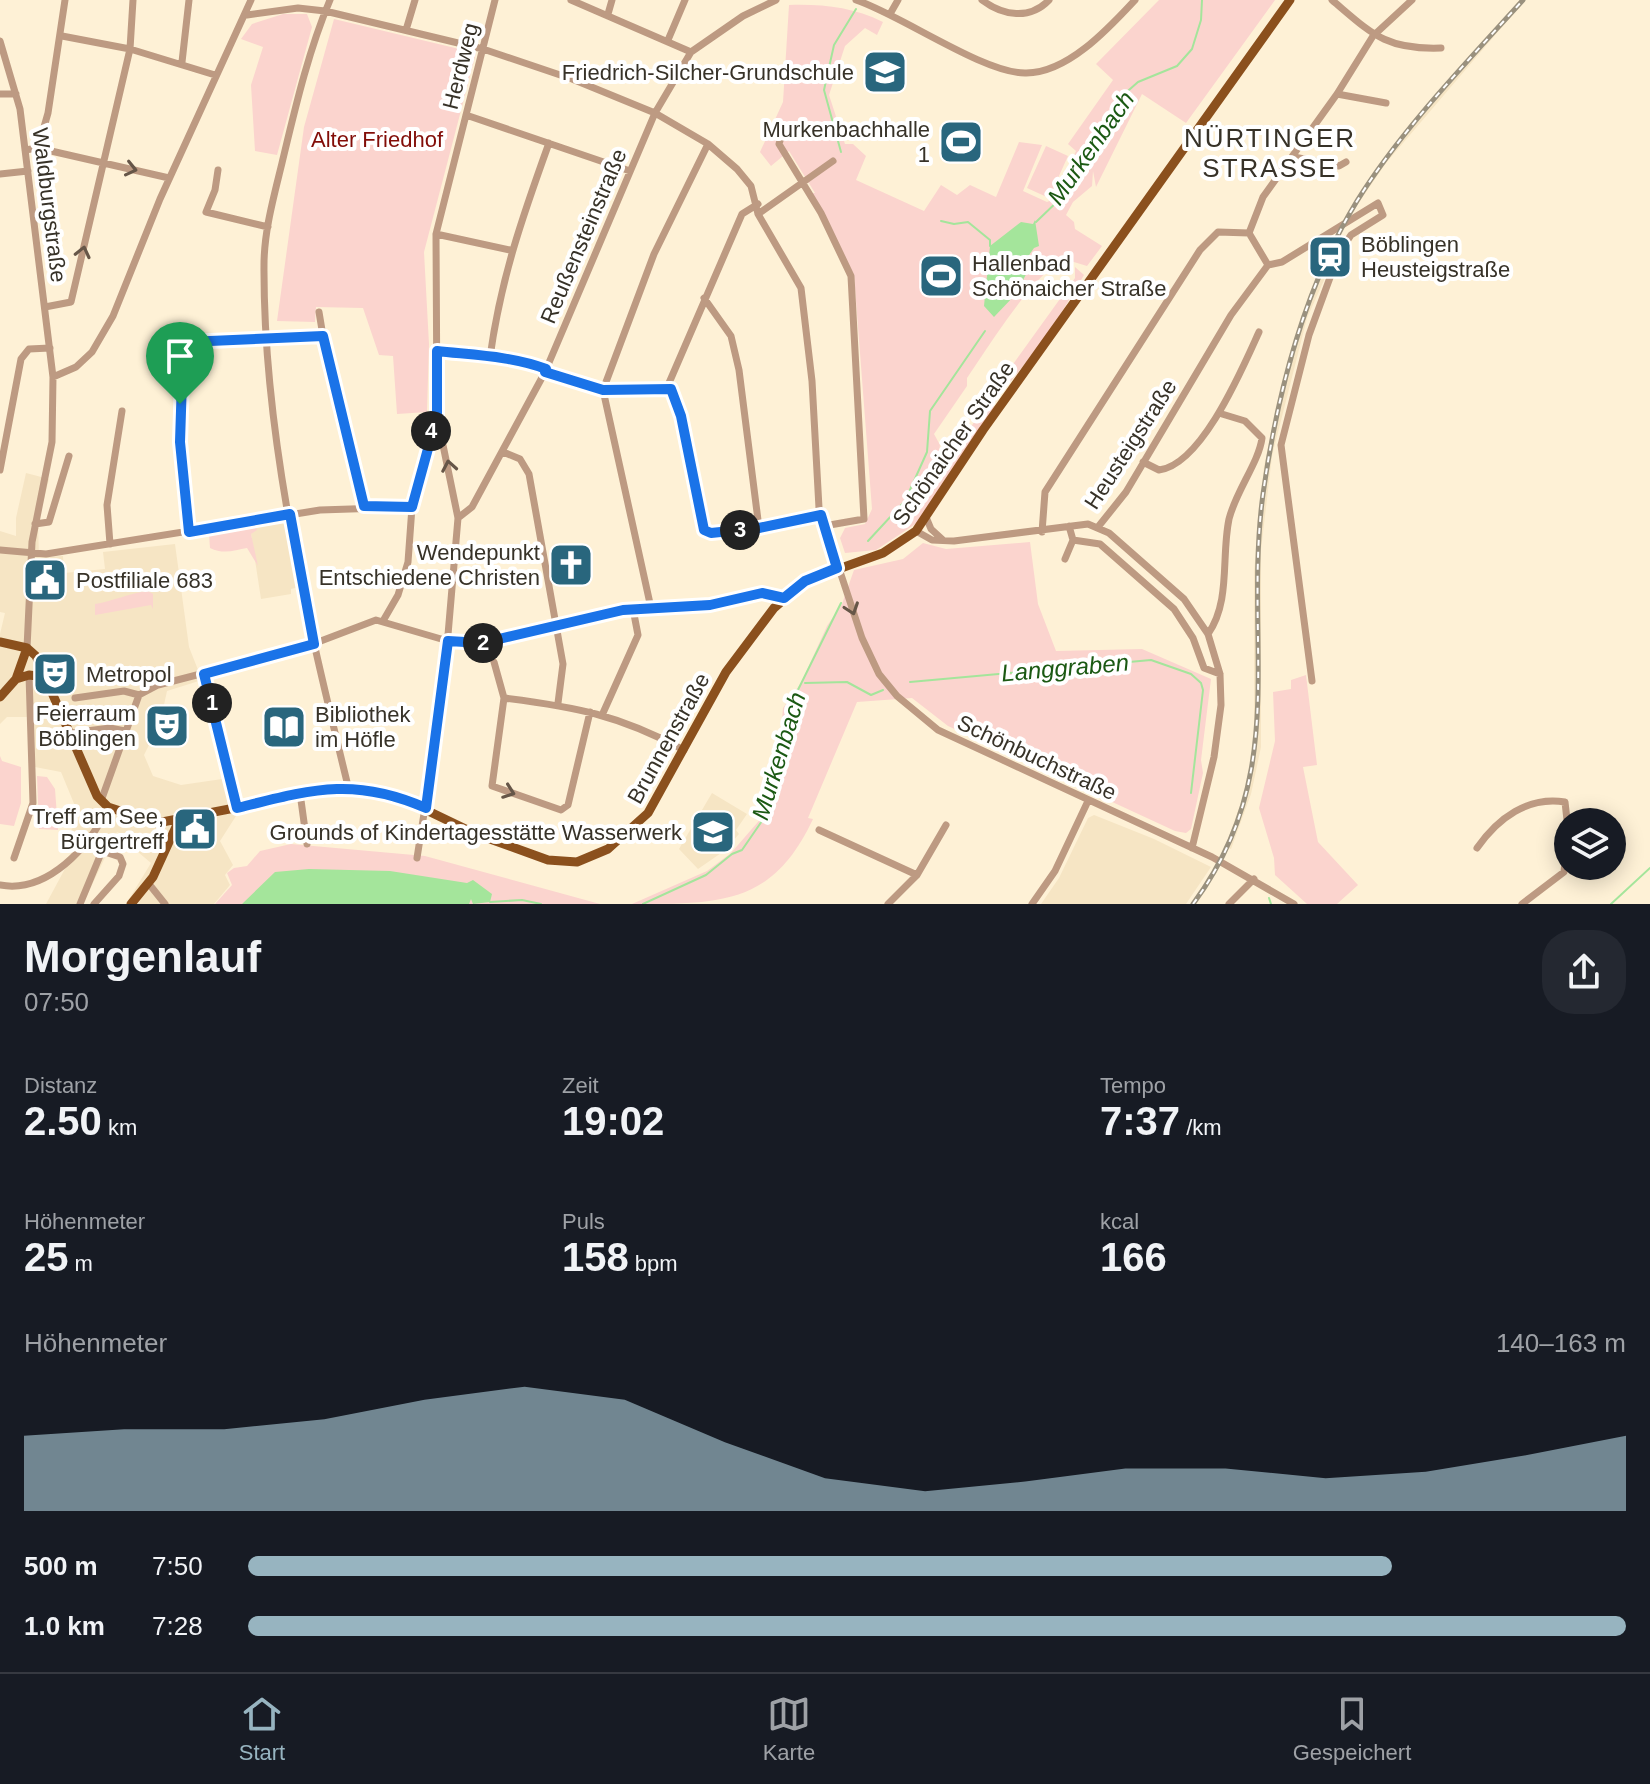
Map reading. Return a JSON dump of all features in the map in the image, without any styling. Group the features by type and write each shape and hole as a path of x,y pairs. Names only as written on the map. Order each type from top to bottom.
{"main road":[{"name":"Schönaicher Straße","path":"784,598 805,581 883,553 916,531 983,430 1292,0"},
{"name":"Brunnenstraße","path":"348,786 399,797 476,834 532,855 560,862 586,861 608,849 643,819 726,672 784,598"},
{"path":"0,642 34,652 104,804 157,823 163,830 166,844"},
{"path":"0,697 16,679 27,648"},
{"path":"16,679 29,675 46,677"},
{"path":"157,823 348,786"},
{"path":"131,904 149,884 180,818"}],"street":[{"path":"38,148 62,36 65,0"},
{"path":"45,307 71,302 130,49 133,0"},
{"path":"182,62 189,0"},
{"path":"53,377 76,367 92,352 103,333 169,178 215,75 247,15 251,0"},
{"path":"330,0 291,125 268,227 263,263 263,341 314,644 348,786"},
{"path":"406,30 415,0"},
{"name":"Herdweg","path":"383,621 398,595 408,562 412,507 437,416 436,234 495,0"},
{"path":"571,0 691,52"},
{"path":"608,14 612,0"},
{"path":"668,40 685,0"},
{"name":"Reußensteinstraße","path":"458,518 472,507 546,371 655,113 691,52 764,2 776,0"},
{"path":"856,0 980,59 1023,74 1064,61 1135,0"},
{"path":"890,14 898,0"},
{"path":"982,0 1009,14 1025,14 1041,9 1049,0"},
{"path":"1332,0 1373,36 1417,48 1441,48"},
{"path":"1249,233 1263,197 1294,157 1373,36 1412,0"},
{"path":"247,15 298,8 325,11 483,49 572,79 655,113 708,144 751,186 758,204 758,214"},
{"path":"62,36 182,62 215,75"},
{"name":"Waldburgstraße","path":"0,41 16,94 25,150 53,377 52,442 35,524 27,648"},
{"path":"0,94 16,94"},
{"path":"1337,94 1386,103"},
{"path":"466,115 630,171"},
{"path":"782,134 779,144 821,213 851,276 864,519 824,526"},
{"path":"490,357 510,250 549,143"},
{"path":"651,608 603,390 654,254 708,144"},
{"path":"25,150 38,148 169,178"},
{"path":"1294,157 1339,166 1346,162"},
{"path":"758,214 833,161"},
{"path":"218,170 215,190 206,212 268,227"},
{"path":"0,174 28,171"},
{"name":"Heusteigstraße","path":"916,531 932,540 945,541 1042,532 1069,526 1098,527 1143,462 1231,315 1268,265 1282,262 1378,203 1383,215 1351,235 1324,286 1281,445 1312,681"},
{"path":"758,204 742,214 669,383 681,416 704,530 711,533 759,528 821,515"},
{"name":"Schönbuchstraße","path":"758,214 801,288 812,381 821,515 872,663 909,708 961,743 1192,848 1254,879 1294,904"},
{"path":"1042,532 1045,492 1200,250 1218,232 1249,233"},
{"path":"1249,233 1268,265"},
{"path":"436,234 510,250"},
{"path":"704,298 731,336 739,370 759,528"},
{"path":"319,312 364,506"},
{"path":"1143,462 1159,470 1175,464 1222,414 1259,332"},
{"path":"189,532 180,442 185,344 323,336"},
{"path":"0,470 21,359 29,349 50,348"},
{"path":"437,351 490,357 603,390 671,389"},
{"path":"110,544 107,505 122,411"},
{"path":"1208,634 1219,618 1229,521 1238,487 1262,438 1245,421 1222,414"},
{"path":"417,858 448,641 458,518 437,416"},
{"path":"503,452 520,459 529,474 563,664 558,703"},
{"path":"35,524 48,524 51,519 69,456"},
{"path":"0,550 32,554 290,514 364,506 412,507"},
{"path":"926,517 931,529 945,541"},
{"path":"1065,559 1073,540 1069,526"},
{"path":"1098,527 1167,581 1208,634 1220,674 1221,705 1214,757 1192,848"},
{"path":"1073,540 1100,544 1159,594 1185,623 1204,668 1220,674"},
{"path":"0,885 17,889 54,871 91,840 125,731 139,695 148,690 314,644 367,622 383,621 448,641 482,643 633,609 710,605 762,593 784,598"},
{"path":"603,713 638,635 633,609"},
{"path":"427,633 443,629 451,613"},
{"path":"494,662 504,698 492,786 561,810 570,801 590,712"},
{"path":"204,674 237,808"},
{"path":"14,858 33,803 29,675"},
{"path":"75,698 124,691 139,695"},
{"path":"504,698 558,703 603,713 684,750"},
{"path":"71,733 110,728 125,731"},
{"path":"300,793 307,844"},
{"path":"1477,848 1502,820 1528,803 1548,799 1565,802 1566,808"},
{"path":"1032,904 1055,871 1088,801"},
{"path":"888,904 917,875 946,825"},
{"path":"819,830 917,875"},
{"path":"91,840 102,851 120,857 123,864 119,876 94,904"},
{"path":"80,904 102,851"},
{"path":"1229,904 1254,879"},
{"path":"1522,904 1554,880"},
{"path":"149,884 165,904"}],"shaded area":[{"path":"1520,0 1525,0 1386,163 1351,214 1348,212 1379,164"},
{"path":"1035,220 1039,246 1025,261 1031,265 1015,295 994,317 984,306 990,246 1021,222 1033,224"},
{"path":"1338,230 1343,238 1307,318 1272,456 1261,550 1261,747 1251,794 1231,849 1225,847 1245,792 1254,746 1254,572 1264,466 1292,347"},
{"path":"26,473 49,479 38,523 39,557 63,556 64,573 105,569 103,552 175,544 189,647 202,680 167,691 160,723 144,755 153,776 181,785 229,778 236,816 220,841 233,865 225,875 230,885 214,904 126,904 151,863 138,852 136,840 117,832 83,904 46,904 74,852 64,840 80,818 61,772 35,767 34,717 7,717 0,724 0,634 5,613 0,612 0,531 16,536 16,518"},
{"path":"281,521 286,524 299,587 291,589 291,594 261,599 251,534 256,526"},
{"name":"Grounds of Kindertagesstätte Wasserwerk","path":"712,793 747,814 736,830 739,834 724,851 698,869 679,849"},
{"path":"1094,815 1154,839 1211,867 1186,904 1041,904 1059,878 1088,818"},
{"path":"309,869 390,871 467,883 473,880 492,894 490,902 473,904 471,899 469,904 242,904 275,872"}],"green space":[{"path":"1159,0 1275,0 1186,123 1142,94 1096,187 1093,171 1092,186 1073,202 1066,215 1074,222 1075,229 1102,246 1087,266 1064,259 1052,267 1025,295 967,378 967,386 934,434 940,445 939,452 951,455 989,401 994,407 917,523 876,550 845,553 840,538 845,528 865,524 872,509 854,275 811,193 815,193 789,151 771,166 760,152 783,102 789,5 837,8 883,22 877,35 865,28 845,46 829,95 845,144 853,144 866,156 856,180 924,211 941,185 957,195 970,185 996,197 1019,142 1042,145 1023,191 1047,202 1052,200 1076,151 1068,144 1113,80 1096,64"},
{"path":"283,14 307,14 312,27 277,155 255,151 251,85 263,47 241,39 252,24"},
{"name":"Alter Friedhof","path":"334,19 476,53 424,252 429,344 427,412 397,414 393,356 379,355 363,308 316,307 315,322 277,321 304,127"},
{"path":"1046,146 1068,156 1049,198 1027,188"},
{"path":"1075,267 1084,275 1048,335 1007,386 997,388 995,382 1001,381 1075,278"},
{"path":"254,525 257,530 251,534 258,566 247,548 225,552 210,548 209,534"},
{"path":"1030,542 1038,604 1056,651 1142,649 1211,679 1201,760 1203,773 1191,829 1186,833 1175,831 948,726 912,698 857,702 808,818 813,819 781,868 762,883 719,900 632,904 707,871 731,853 770,808 776,789 783,708 801,683 827,626 842,604 854,570 903,559 923,543 946,549"},
{"path":"148,591 153,594 153,609 151,605 95,615 95,604"},
{"path":"1306,675 1317,765 1303,767 1318,842 1358,885 1337,904 1307,904 1275,875 1274,858 1259,808 1275,741 1273,692 1291,689 1291,680"},
{"path":"0,756 2,761 21,767 21,803 14,826 0,824"},
{"path":"37,776 47,777 55,789 58,830 39,829"},
{"path":"291,844 425,856 600,904 215,904 232,885 227,873 234,868 247,866 260,851"}],"waterway":[{"name":"Murkenbach","path":"1036,222 1062,197 1121,97 1138,82 1177,66 1192,49 1201,20 1202,0"},
{"path":"841,152 824,90 834,45 856,9"},
{"path":"941,221 954,224 968,222 990,240 990,246"},
{"name":"Murkenbach","path":"868,541 905,501 927,452 930,411 985,331"},
{"name":"Murkenbach","path":"643,904 706,875 732,854 742,850 764,818 790,706 841,603"},
{"name":"Langgraben","path":"910,682 1151,660 1191,674 1201,683 1203,690 1191,793"},
{"name":"Langgraben","path":"805,683 847,682 871,695 883,690"},
{"path":"1611,904 1650,868"},
{"name":"Langgraben","path":"1269,898 1271,904"},
{"name":"Murkenbach","path":"490,902 522,900 541,904"}],"railway":[{"path":"1193,904 1224,854 1243,805 1253,755 1258,705 1258,549 1263,494 1285,380 1308,306 1338,234 1374,175 1436,97 1523,0"}],"place":[{"name":"Friedrich-Silcher-Grundschule","path":"885,72"},
{"name":"Murkenbachhalle 1","path":"961,142"},
{"name":"Böblingen Heusteigstraße","path":"1330,257"},
{"name":"Hallenbad Schönaicher Straße","path":"941,276"},
{"name":"Wendepunkt Entschiedene Christen","path":"571,565"},
{"name":"Postfiliale 683","path":"45,580"},
{"name":"Metropol","path":"55,674"},
{"name":"Feierraum Böblingen","path":"167,726"},
{"name":"Bibliothek im Höfle","path":"284,727"},
{"name":"Treff am See, Bürgertreff","path":"195,829"},
{"name":"Grounds of Kindertagesstätte Wasserwerk","path":"713,832"}],"district":[{"name":"NÜRTINGER STRASSE","path":"1270,153"}],"route":[{"path":"323,336 364,506 412,507 437,416 437,351 538,366 546,369 545,372 603,390 671,389 681,416 704,530 711,533 759,528 821,515 837,568 805,581 784,598 762,593 710,605 623,610 482,643 448,641 426,808 399,797 348,786 300,793 237,808 204,674 314,644 290,514 189,532 180,442 180,404 183,353 187,342 323,336"}]}
